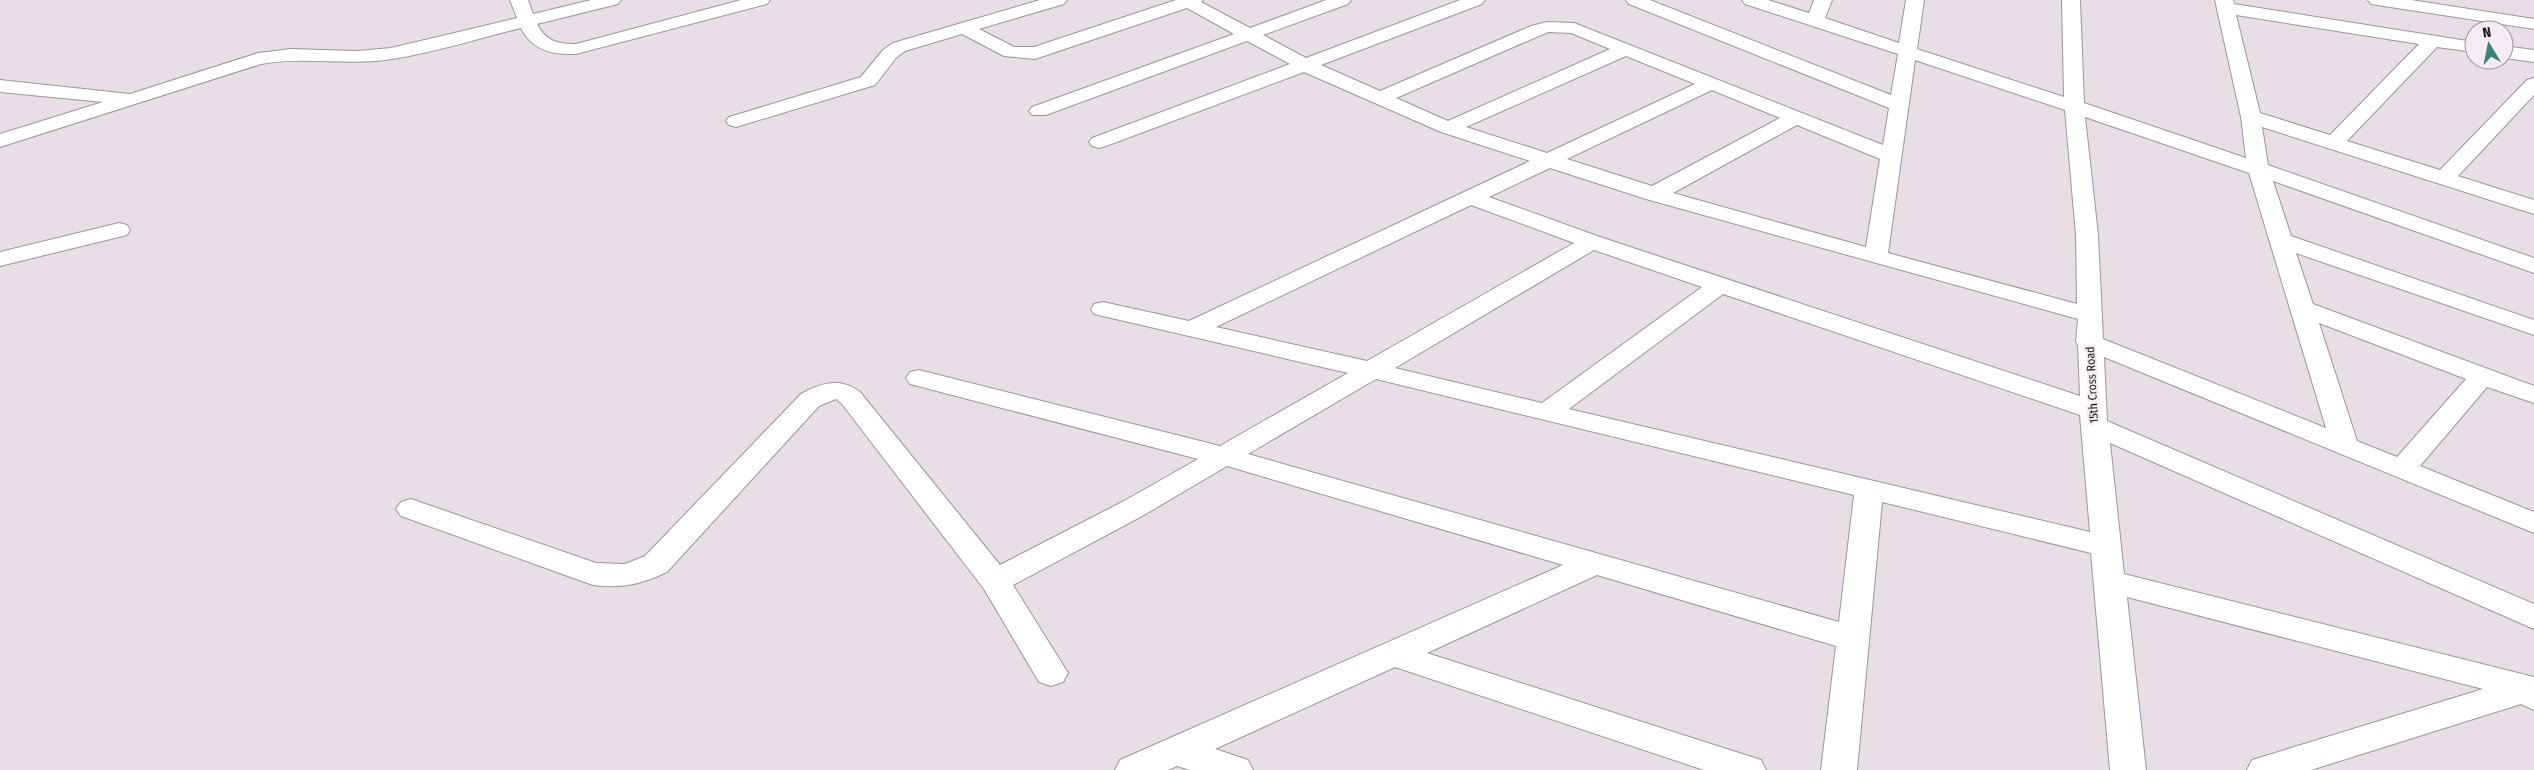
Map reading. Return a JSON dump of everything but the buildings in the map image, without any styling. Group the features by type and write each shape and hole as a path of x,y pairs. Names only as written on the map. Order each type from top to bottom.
{"street":[{"path":"519,0 526,21 541,44 561,51 576,49 761,0"},
{"path":"0,141 276,55 292,53 370,57 612,0"},
{"path":"1039,111 1342,0"},
{"path":"1099,142 1476,0"},
{"path":"1635,0 1898,105"},
{"path":"1751,0 1906,53 2074,105 2534,266"},
{"path":"1815,21 1823,0"},
{"path":"1876,257 1915,0"},
{"name":"15th Cross Road","path":"2071,0 2074,105 2087,236 2093,418 2128,770"},
{"path":"2377,0 2534,24"},
{"path":"736,121 858,85 875,75 890,52 899,47 1049,1"},
{"path":"964,28 1010,52 1035,53 1189,1 1305,66 1448,128 1654,194 2091,315"},
{"path":"2345,446 2258,168 2251,116 2225,4 2464,45"},
{"path":"1378,99 1547,27 1574,28 1891,156"},
{"path":"2334,143 2432,40"},
{"path":"1448,128 1626,49"},
{"path":"2514,53 2534,56"},
{"path":"1190,330 1710,84"},
{"path":"2444,178 2534,84"},
{"path":"0,86 134,99"},
{"path":"2251,116 2534,207"},
{"path":"1654,194 1796,118"},
{"path":"1469,197 2093,418 2534,617"},
{"path":"0,259 119,230"},
{"path":"2280,240 2534,328"},
{"path":"995,581 1134,508 1592,242"},
{"path":"1546,412 1720,285"},
{"path":"2301,308 2534,395"},
{"path":"1103,309 1371,370 2106,546"},
{"path":"2089,342 2534,523"},
{"path":"2402,469 2483,375"},
{"path":"919,378 1223,456 1852,638"},
{"path":"411,509 593,574 615,578 635,575 656,564 810,400 826,391 842,391 851,398 995,581 1051,673"},
{"path":"1839,770 1869,489"},
{"path":"1133,770 1597,563"},
{"path":"2109,582 2532,690"},
{"path":"1393,654 1748,770"},
{"path":"2264,770 2532,690"},
{"path":"1175,751 1235,770"}]}
